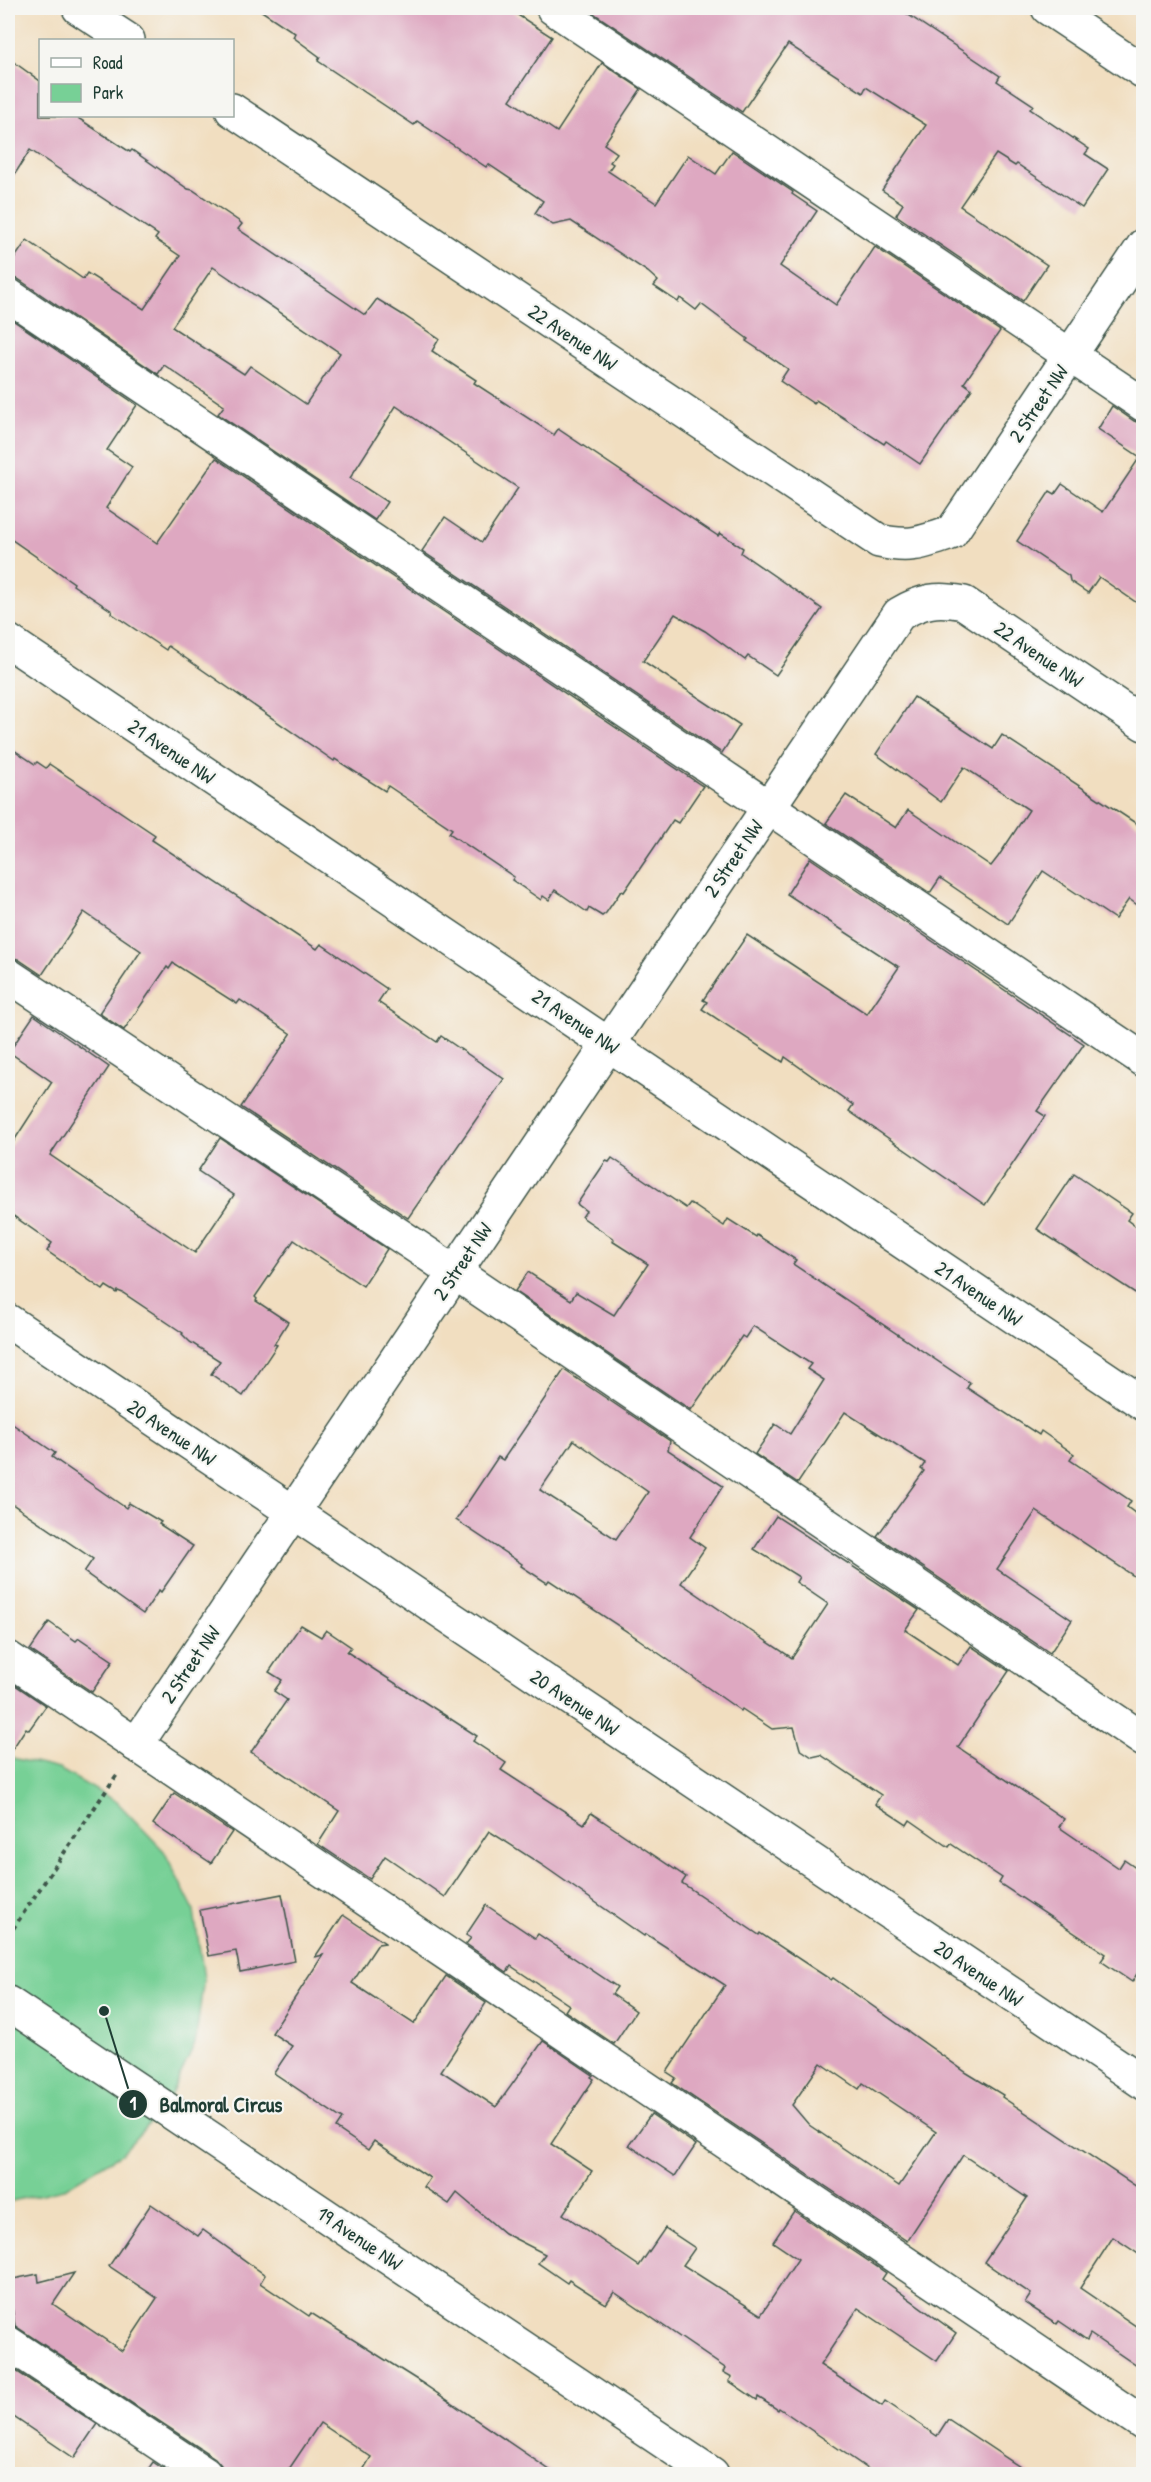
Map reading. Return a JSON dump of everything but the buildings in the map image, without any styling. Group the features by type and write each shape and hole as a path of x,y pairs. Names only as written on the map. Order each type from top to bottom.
{"street":[{"path":"79,8 126,39"},
{"path":"553,8 1143,405"},
{"path":"1048,8 1143,72"},
{"name":"22 Avenue NW","path":"234,111 879,542 919,544"},
{"name":"2 Street NW","path":"919,544 951,533 1143,245"},
{"path":"8,295 1143,1060"},
{"name":"22 Avenue NW","path":"929,601 942,599 964,603 1143,724"},
{"name":"2 Street NW","path":"136,1745 608,1042 899,614 914,605 929,601"},
{"name":"21 Avenue NW","path":"8,641 608,1042 1143,1404"},
{"path":"8,975 455,1273 1143,1740"},
{"name":"20 Avenue NW","path":"8,1321 1143,2083"},
{"path":"8,1658 1143,2424"},
{"name":"19 Avenue NW","path":"8,2003 712,2475"},
{"path":"8,2343 205,2475"}],"path":[{"path":"8,1936 136,1745"}],"green space":[{"path":"8,1757 59,1769 117,1802 164,1851 194,1911 204,1978 195,2044 166,2105 121,2154 63,2189 8,2202"}],"place":[{"name":"Balmoral Circus","path":"104,2011"}]}
